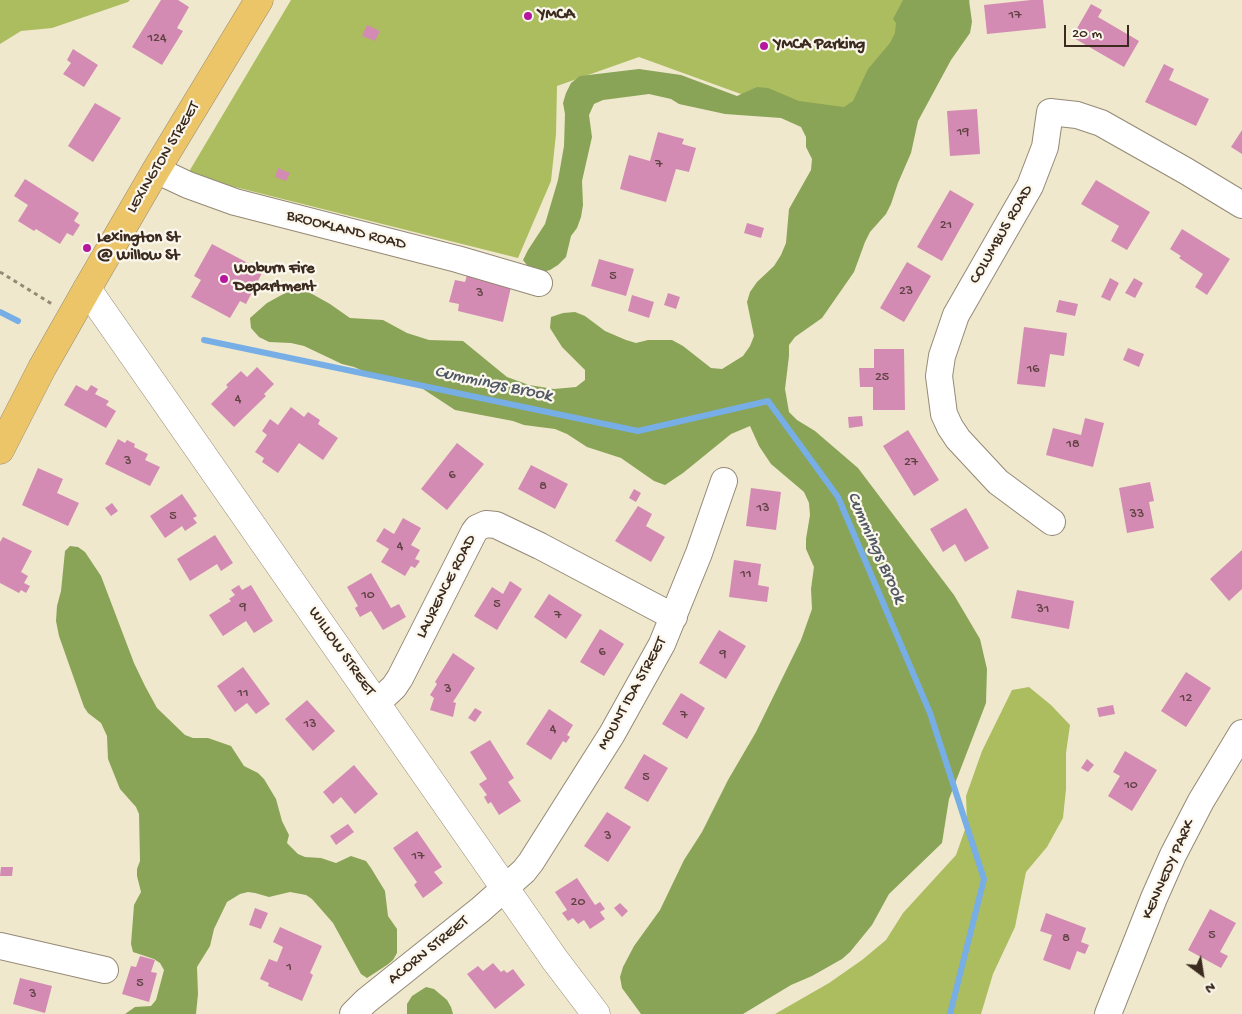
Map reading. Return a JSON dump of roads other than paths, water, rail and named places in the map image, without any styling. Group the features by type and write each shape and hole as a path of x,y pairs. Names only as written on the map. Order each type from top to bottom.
{"main road":[{"name":"LEXINGTON STREET","path":"0,450 42,368 87,289 156,170 259,0"}],"street":[{"name":"COLUMBUS ROAD","path":"1052,522 998,482 958,439 944,414 939,376 942,356 956,315 1030,186 1046,147 1050,112 1077,115 1101,123 1242,205"},
{"name":"BROOKLAND ROAD","path":"156,170 188,185 235,202 457,258 539,283"},
{"name":"WILLOW STREET","path":"87,289 555,960 596,1014"},
{"name":"MOUNT IDA STREET","path":"505,887 524,871 534,858 607,742 642,682 674,617 699,554 724,481"},
{"name":"LAURENCE ROAD","path":"377,703 400,678 474,532 477,528 486,524 496,525 540,546 674,617"},
{"name":"KENNEDY PARK","path":"1108,1014 1173,855 1201,801 1242,733"},
{"name":"ACORN STREET","path":"353,1014 366,1001 454,932 505,887"},
{"path":"0,946 104,970"}],"waterway":[{"name":"Cummings Brook","path":"0,312 18,321"},
{"name":"Cummings Brook","path":"204,340 638,431 768,401 838,497 930,713 984,879 950,1014"}],"place":[{"name":"YMCA","path":"528,16"},
{"name":"YMCA Parking","path":"764,46"},
{"name":"Lexington St @ Willow St","path":"87,248"},
{"name":"Woburn Fire Department","path":"224,279"}]}
